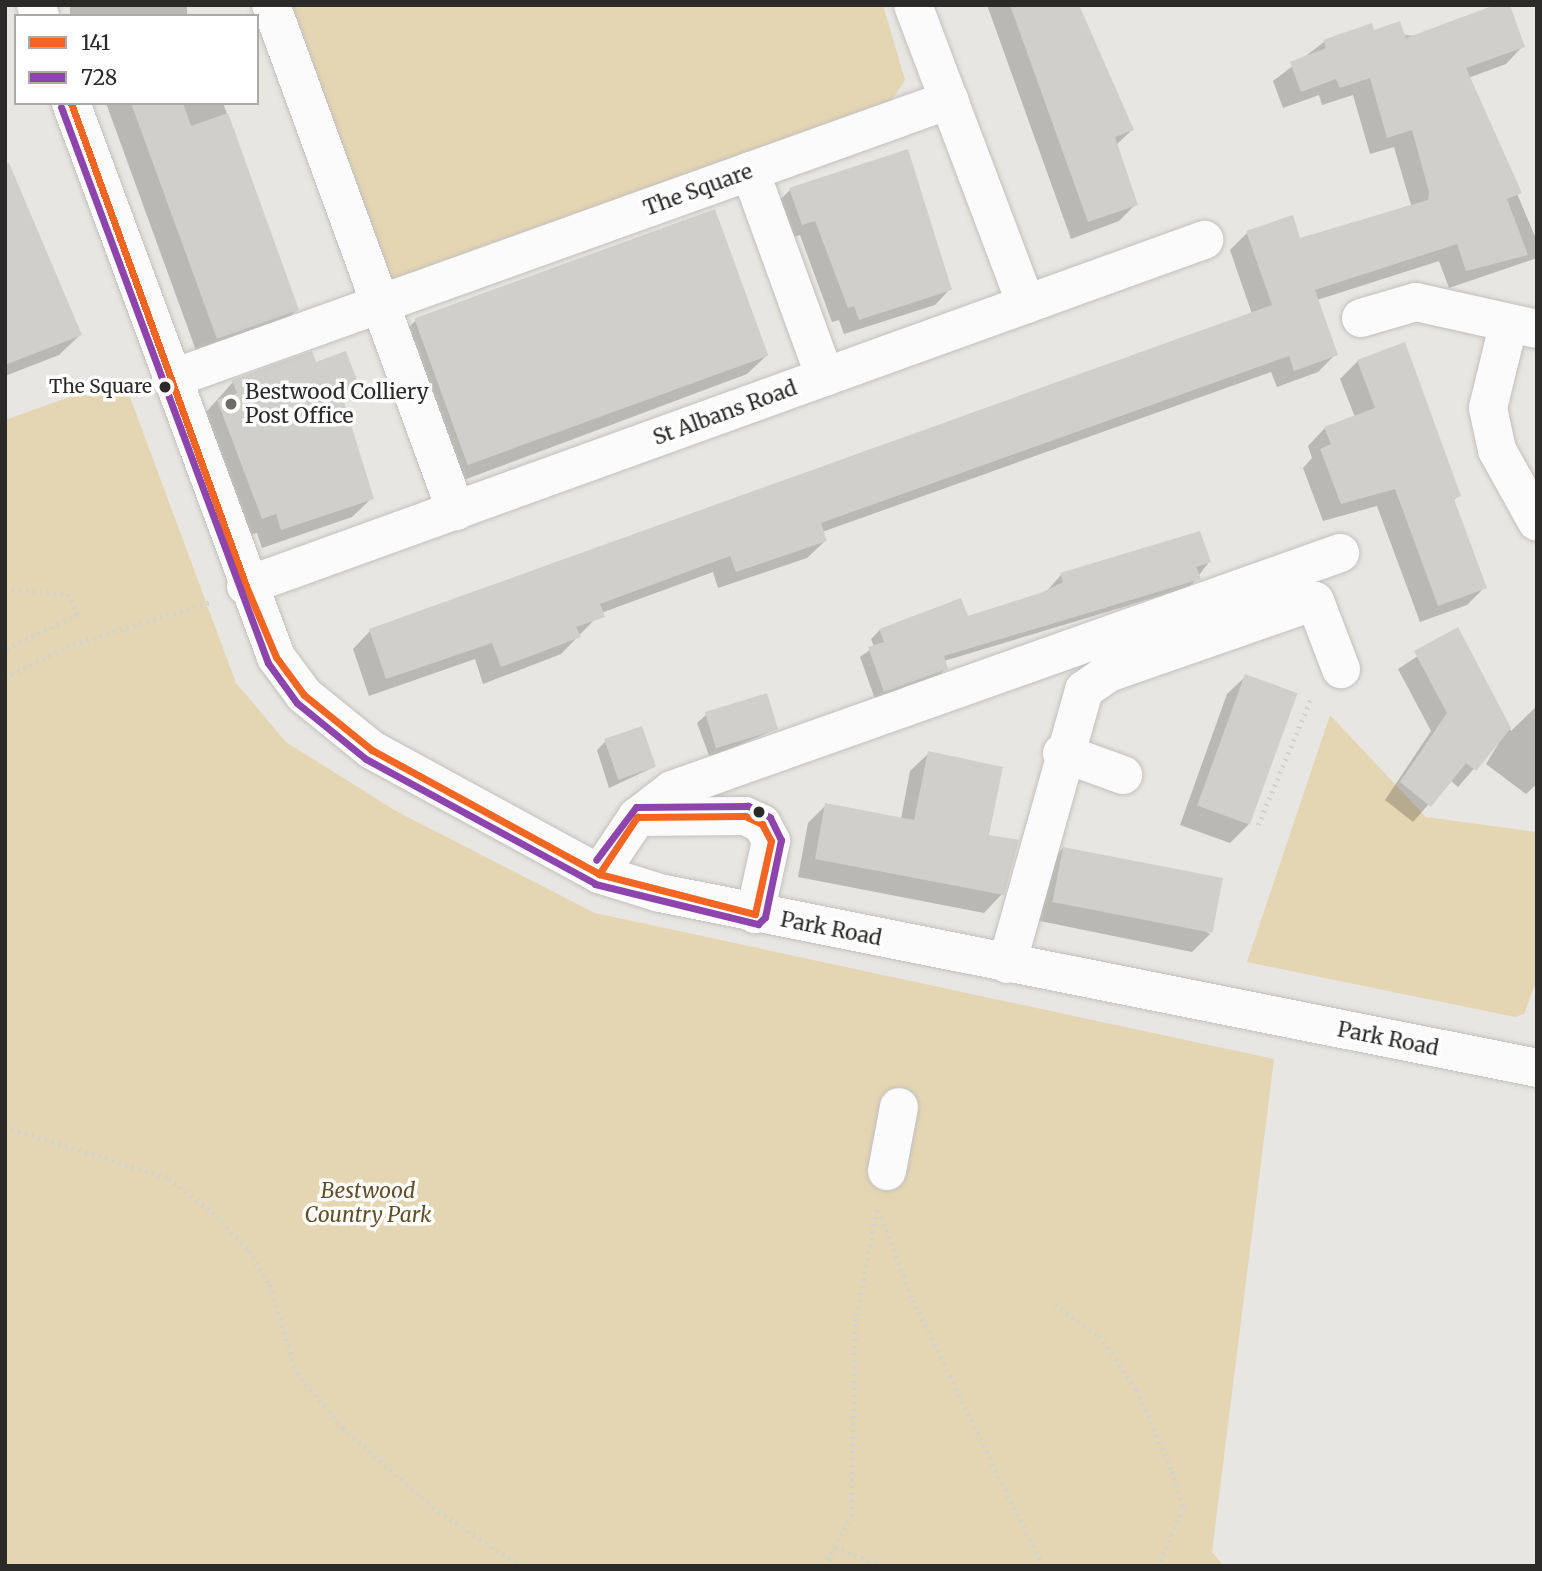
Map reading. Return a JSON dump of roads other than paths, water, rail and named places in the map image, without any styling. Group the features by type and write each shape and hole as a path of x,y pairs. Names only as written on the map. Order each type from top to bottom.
{"street":[{"path":"271,5 456,511"},
{"path":"913,5 1026,304"},
{"name":"The Square","path":"171,379 949,100"},
{"name":"Park Road","path":"73,105 246,586 276,657 303,695 372,750 599,874 755,914 1537,1068"},
{"path":"750,171 825,377"},
{"name":"St Albans Road","path":"246,586 1204,240"},
{"path":"1361,318 1416,302 1447,304 1523,327 1488,408 1497,450 1537,522"},
{"path":"599,874 637,817 672,790 1340,553"},
{"path":"1007,964 1062,753 1084,690 1108,673 1315,601 1341,669"},
{"path":"1062,753 1123,775"},
{"path":"637,817 704,814 762,824 771,841 771,863 755,914"},
{"path":"882,1188 899,1107"}],"place":[{"name":"The Square","path":"165,387"},
{"name":"Bestwood Colliery Post Office","path":"231,404"}],"park label":[{"name":"Bestwood Country Park","path":"368,1203"}]}
